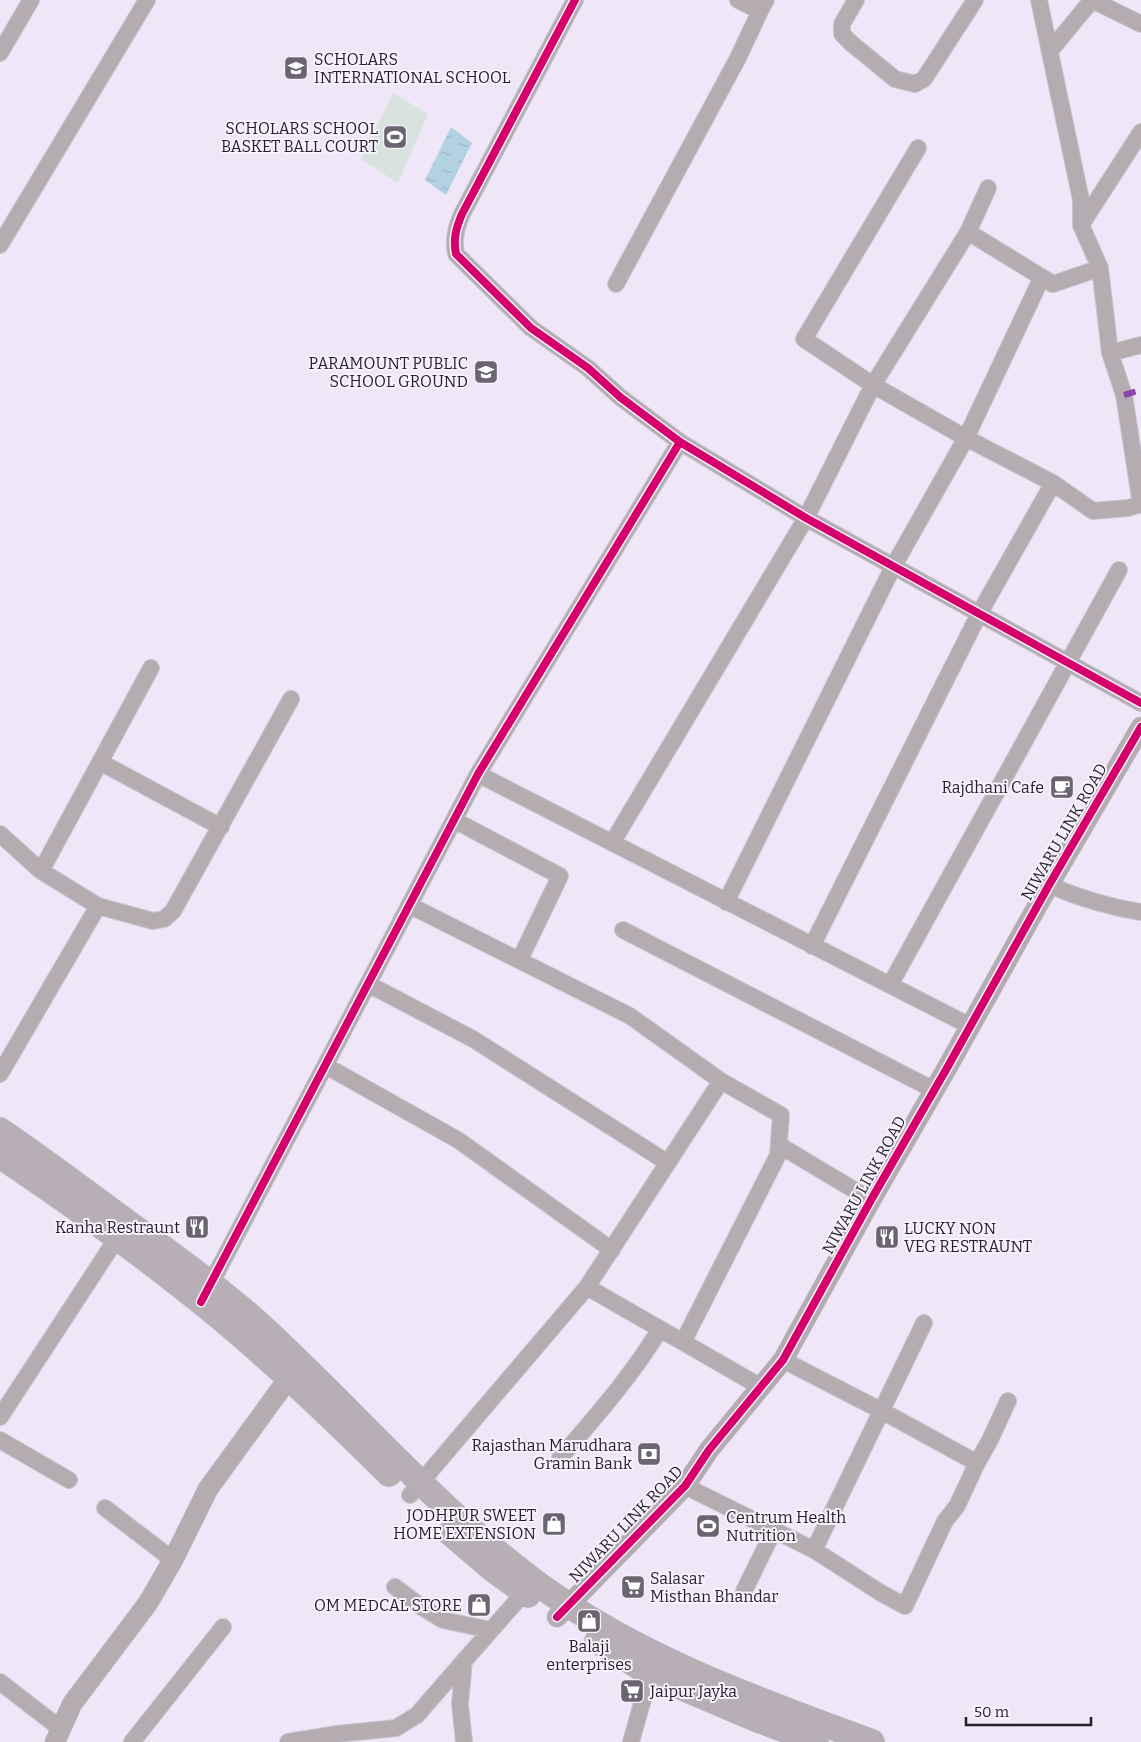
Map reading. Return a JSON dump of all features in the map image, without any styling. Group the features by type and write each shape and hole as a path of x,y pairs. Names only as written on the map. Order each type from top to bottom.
{"main road":[{"path":"0,1130 188,1265 206,1293 239,1334 296,1373 416,1489 443,1526 492,1569 530,1587 650,1674 753,1718 816,1742"},
{"path":"0,1156 83,1212 117,1238 206,1293"},
{"path":"563,1610 675,1664 762,1701 872,1742"}],"street":[{"path":"0,53 32,0"},
{"path":"0,245 147,0"},
{"path":"575,0 462,214 453,241 456,254 531,328 588,368 620,398 680,442 806,518 1141,702"},
{"path":"616,284 738,58 763,5 738,0"},
{"path":"856,0 842,24 842,34 851,44 895,79 915,84 924,79 975,0"},
{"path":"918,148 804,339 873,385 966,438 1053,483 1093,511 1141,505 1124,395 1110,353 1100,268 1081,225 1081,200 1039,0"},
{"path":"1050,51 1092,0 1141,24"},
{"path":"1081,225 1141,132"},
{"path":"612,843 806,518 873,385 968,232 988,188"},
{"path":"968,232 1053,284 1100,268"},
{"path":"726,902 893,567 966,438 1042,277"},
{"path":"1110,353 1141,345"},
{"path":"206,1293 478,774 680,442"},
{"path":"812,946 979,614 1053,483"},
{"path":"890,985 1119,570"},
{"path":"41,871 151,668"},
{"path":"0,834 41,871 98,906 153,921 164,919 173,911 291,699"},
{"name":"NIWARU LINK ROAD","path":"563,1610 685,1486 709,1450 783,1360 1048,885 1134,752 1141,727"},
{"path":"100,762 220,827"},
{"path":"478,774 970,1026"},
{"path":"454,820 560,876 520,959"},
{"path":"1048,885 1082,899 1141,912"},
{"path":"409,905 520,959 630,1016 721,1081 781,1115 778,1155 683,1342"},
{"path":"0,1074 98,906"},
{"path":"623,930 934,1090"},
{"path":"368,984 473,1039 668,1163"},
{"path":"326,1066 458,1140 612,1250"},
{"path":"416,1489 588,1288 721,1081"},
{"path":"779,1144 871,1200"},
{"path":"0,1418 117,1238"},
{"path":"588,1288 761,1387"},
{"path":"814,1550 924,1323"},
{"path":"560,1458 622,1385 641,1360 660,1329"},
{"path":"783,1360 977,1463"},
{"path":"0,1682 58,1736 72,1704 148,1603 173,1560 208,1489 296,1373"},
{"path":"685,1486 814,1550 881,1593 905,1606 945,1521 957,1506 1008,1401"},
{"path":"0,1440 70,1480"},
{"path":"105,1508 173,1560"},
{"path":"744,1591 774,1530"},
{"path":"395,1587 443,1620 490,1630"},
{"path":"292,1741 396,1728 417,1715 490,1630 530,1587"},
{"path":"132,1742 223,1627"},
{"path":"464,1661 460,1704 464,1742"},
{"path":"631,1742 650,1674"}],"shaded area":[{"name":"SCHOLARS SCHOOL BASKET BALL COURT","path":"393,93 428,114 398,183 361,159"}],"water":[{"path":"451,127 472,143 446,195 425,180"}],"marked path":[{"path":"1124,395 1141,390"}],"cycle path":[{"path":"575,0 462,214 456,234 456,254 531,328 588,368 620,397 680,442 806,518 1141,703"},
{"path":"201,1302 478,774 680,442"},
{"path":"557,1617 685,1486 709,1450 783,1360 1049,885 1141,727"}],"place":[{"name":"SCHOLARS INTERNATIONAL SCHOOL","path":"296,68"},
{"name":"SCHOLARS SCHOOL BASKET BALL COURT","path":"395,137"},
{"name":"PARAMOUNT PUBLIC SCHOOL GROUND","path":"486,372"},
{"name":"Rajdhani Cafe","path":"1062,787"},
{"name":"Kanha Restraunt","path":"197,1227"},
{"name":"LUCKY NON VEG RESTRAUNT","path":"887,1237"},
{"name":"Rajasthan Marudhara Gramin Bank","path":"649,1454"},
{"name":"JODHPUR SWEET HOME EXTENSION","path":"554,1524"},
{"name":"Centrum Health Nutrition","path":"708,1526"},
{"name":"Salasar Misthan Bhandar","path":"633,1587"},
{"name":"OM MEDCAL STORE","path":"479,1605"},
{"name":"Balaji enterprises","path":"589,1621"},
{"name":"Jaipur Jayka","path":"632,1691"}]}
